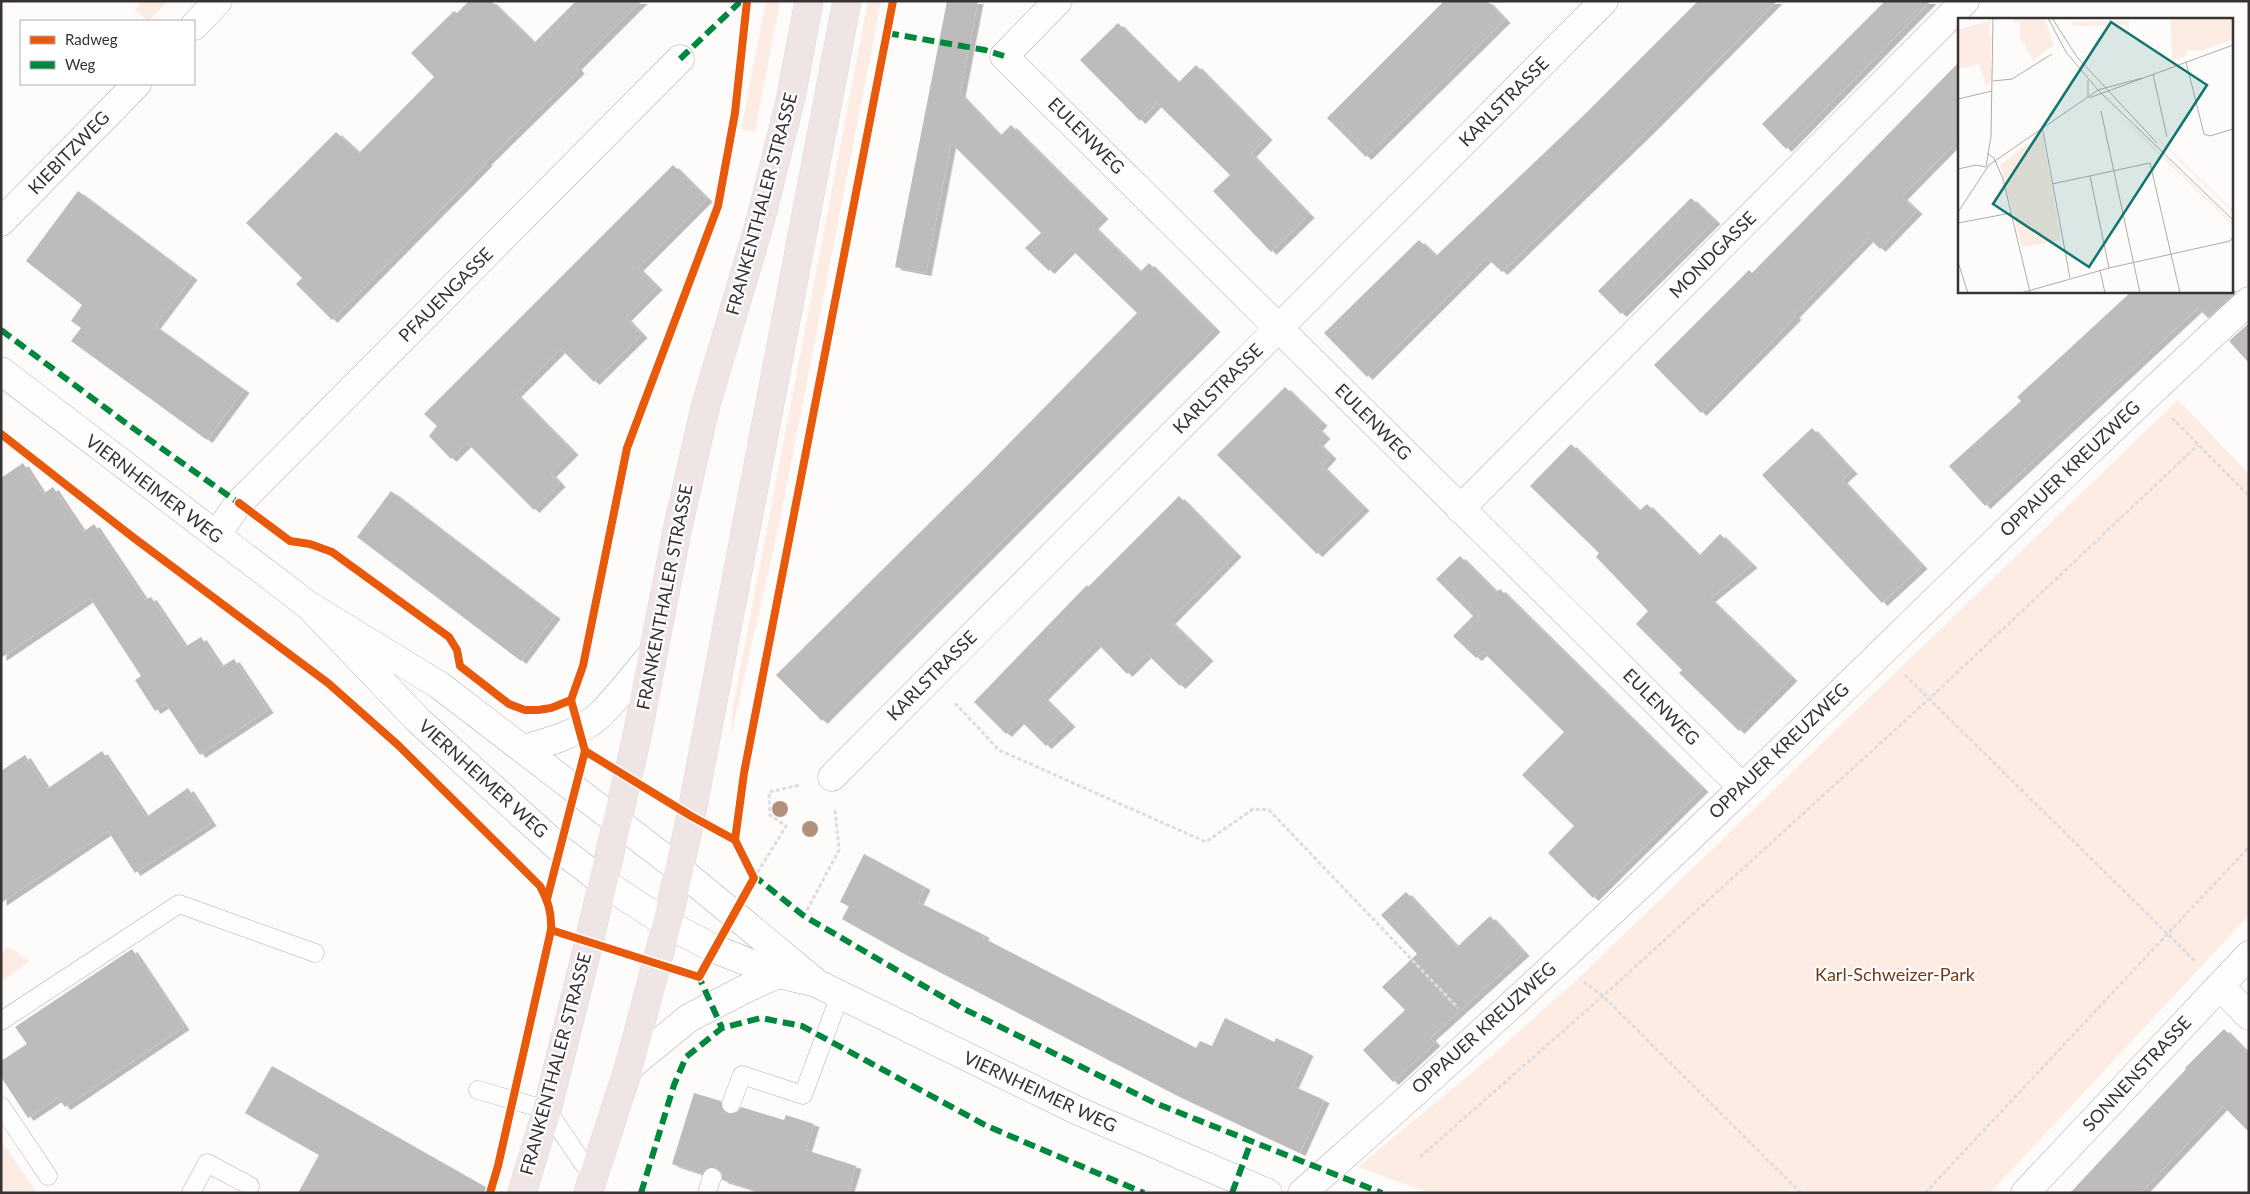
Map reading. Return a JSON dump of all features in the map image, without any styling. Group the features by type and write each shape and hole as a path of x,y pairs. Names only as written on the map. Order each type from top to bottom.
{"main road":[{"name":"FRANKENTHALER STRASSE","path":"522,1193 547,1110 636,742 677,531 705,408 762,212 792,98 810,1"},
{"path":"590,1186 629,1067 667,924 679,869 697,786 847,1"}],"street":[{"path":"195,25 218,1"},
{"name":"EULENWEG","path":"1058,1 1004,56 1742,787"},
{"name":"KARLSTRASSE","path":"832,777 1604,1"},
{"name":"MONDGASSE","path":"1460,509 1965,1"},
{"name":"PFAUENGASSE","path":"216,535 239,503 680,59"},
{"name":"KIEBITZWEG","path":"1,222 136,85"},
{"name":"OPPAUER KREUZWEG","path":"1302,1193 1557,962 1742,787 2148,394 2249,301"},
{"name":"VIERNHEIMER WEG","path":"1,371 308,605 439,685 679,869 828,989"},
{"name":"VIERNHEIMER WEG","path":"308,605 419,721 560,849 603,882 667,924 715,949 778,974 828,989 1076,1110 1268,1193"},
{"path":"523,749 549,742 579,728 600,715 652,655"},
{"name":"SONNENSTRASSE","path":"2025,1193 2249,955"},
{"path":"629,1067 689,1018 745,988 778,974"},
{"path":"2220,986 2249,1016"}],"lane":[{"path":"1,1021 179,904 315,953"},
{"path":"731,1104 742,1075 803,1095 828,989"},
{"path":"478,1090 547,1110 590,1186"},
{"path":"1,1106 48,1176"},
{"path":"191,1193 207,1163 250,1186"}],"path":[{"path":"2148,394 2249,496"},
{"path":"1420,1157 1603,996 1929,699 2198,445"},
{"path":"1881,652 2220,986"},
{"path":"931,677 1000,750 1206,842 1253,809 1269,810 1481,1032"},
{"path":"754,878 786,826 770,815 769,792 832,777 839,850 804,916"},
{"path":"1925,1193 2249,847"},
{"path":"1557,962 1603,996 1801,1193"}],"green space":[{"path":"143,1 168,1 149,20 135,10"},
{"path":"766,1 780,1 755,132 741,129"},
{"path":"868,1 881,1 779,525 731,735 733,706"},
{"name":"Karl-Schweizer-Park","path":"2178,400 2249,474 2249,915 1990,1193 1430,1193 1358,1167 1493,1055 1582,975"},
{"path":"9,947 30,961 1,982 1,953"},
{"path":"1,1140 37,1193 1,1193"}],"building":[{"path":"469,1 491,1 534,43 576,1 642,1 576,67 579,71 486,162 332,320 296,284 302,278 246,223 336,132 359,153 434,77 411,53 454,11 457,13"},
{"path":"947,1 978,1 960,94 1000,136 1011,125 1103,216 1093,226 1140,272 1149,263 1215,329 822,721 776,675 986,467 1137,313 1071,249 1049,271 1025,248 1041,233 951,143 926,273 895,267"},
{"path":"1444,1 1487,1 1505,20 1366,157 1327,118"},
{"path":"1698,1 1777,1 1650,129 1502,272 1487,258 1367,377 1324,333 1419,240 1436,256 1582,117"},
{"path":"1885,1 1931,1 1786,149 1762,124"},
{"path":"1118,23 1178,83 1196,65 1267,137 1251,154 1309,215 1271,252 1213,191 1230,175 1157,103 1140,121 1080,60"},
{"path":"1958,63 1958,140 1902,197 1917,211 1880,249 1869,238 1794,315 1796,317 1701,413 1654,365 1749,270 1752,273"},
{"path":"673,165 707,199 638,268 657,287 626,318 642,335 594,382 561,349 516,394 573,452 551,474 560,484 534,510 467,443 451,459 429,436 437,426 424,414"},
{"path":"78,191 192,277 155,326 244,390 207,440 71,341 81,328 71,321 82,305 26,261"},
{"path":"1691,198 1715,221 1621,314 1598,291"},
{"path":"2237,291 2208,318 2198,308 1985,506 1949,466 2021,401 2017,397 2131,292"},
{"path":"2249,323 2249,363 2229,341"},
{"path":"1285,387 1322,423 1317,428 1325,436 1318,443 1331,456 1322,466 1364,508 1317,554 1217,455"},
{"path":"1812,428 1852,471 1842,480 1922,566 1882,603 1762,475"},
{"path":"1571,444 1639,511 1647,504 1699,556 1720,534 1752,565 1710,599 1792,678 1739,731 1679,673 1682,670 1636,624 1648,611 1596,557 1599,553 1530,486"},
{"path":"23,463 43,494 53,487 83,532 94,524 145,600 151,597 185,647 201,637 221,667 234,659 268,710 200,755 166,704 155,711 135,680 141,676 90,598 1,658 1,478"},
{"path":"391,491 555,616 521,661 357,537"},
{"path":"1179,496 1236,554 1170,621 1208,658 1180,686 1147,654 1127,674 1097,643 1043,697 1070,724 1046,746 1020,720 1006,734 974,702 1087,585 1088,587"},
{"path":"1460,556 1496,592 1500,589 1703,789 1593,898 1548,853 1574,826 1522,775 1564,732 1483,652 1476,658 1453,636 1473,616 1436,579"},
{"path":"102,751 146,817 188,788 211,823 135,873 108,831 1,903 1,771 25,755 47,789"},
{"path":"864,854 925,887 918,902 984,935 983,938 1196,1048 1200,1041 1212,1046 1225,1018 1274,1042 1276,1038 1308,1053 1293,1086 1324,1100 1300,1153 1178,1096 899,951 842,919 849,906 840,902"},
{"path":"1406,892 1457,947 1490,916 1524,953 1430,1038 1435,1043 1393,1082 1363,1050 1405,1010 1382,987 1417,954 1381,915"},
{"path":"132,949 184,1027 65,1107 58,1098 28,1118 1,1077 1,1061 27,1044 15,1027"},
{"path":"2224,1029 2249,1054 2249,1132 2223,1106 2141,1193 2070,1193 2185,1068"},
{"path":"272,1066 496,1193 298,1193 319,1155 245,1113"},
{"path":"694,1093 721,1101 723,1110 728,1114 737,1112 741,1107 784,1120 786,1115 814,1124 806,1150 856,1166 848,1193 763,1193 722,1180 722,1174 716,1167 709,1167 702,1174 672,1164"}],"marked path":[{"path":"680,59 741,1"},
{"path":"887,33 985,50 1004,56"},
{"path":"1,330 123,421 243,506"},
{"path":"753,875 804,916 960,1007 1155,1103 1382,1193"},
{"path":"695,976 699,977 722,1028"},
{"path":"641,1193 674,1085 686,1057 722,1028 761,1018 802,1026 987,1126 1144,1193"},
{"path":"1232,1193 1251,1142"}],"cycle path":[{"path":"547,899 585,751 571,700 583,666 627,448 718,206 735,113 747,1"},
{"path":"551,930 699,977 754,878 735,840 744,773 893,1"},
{"path":"1,434 134,538 328,683 398,745 540,886 549,907 551,930 498,1166 490,1193"},
{"path":"239,503 290,541 310,544 332,552 449,637 457,650 460,666 509,704 525,710 538,710 551,708 571,700"},
{"path":"585,751 691,816 735,840"}]}
